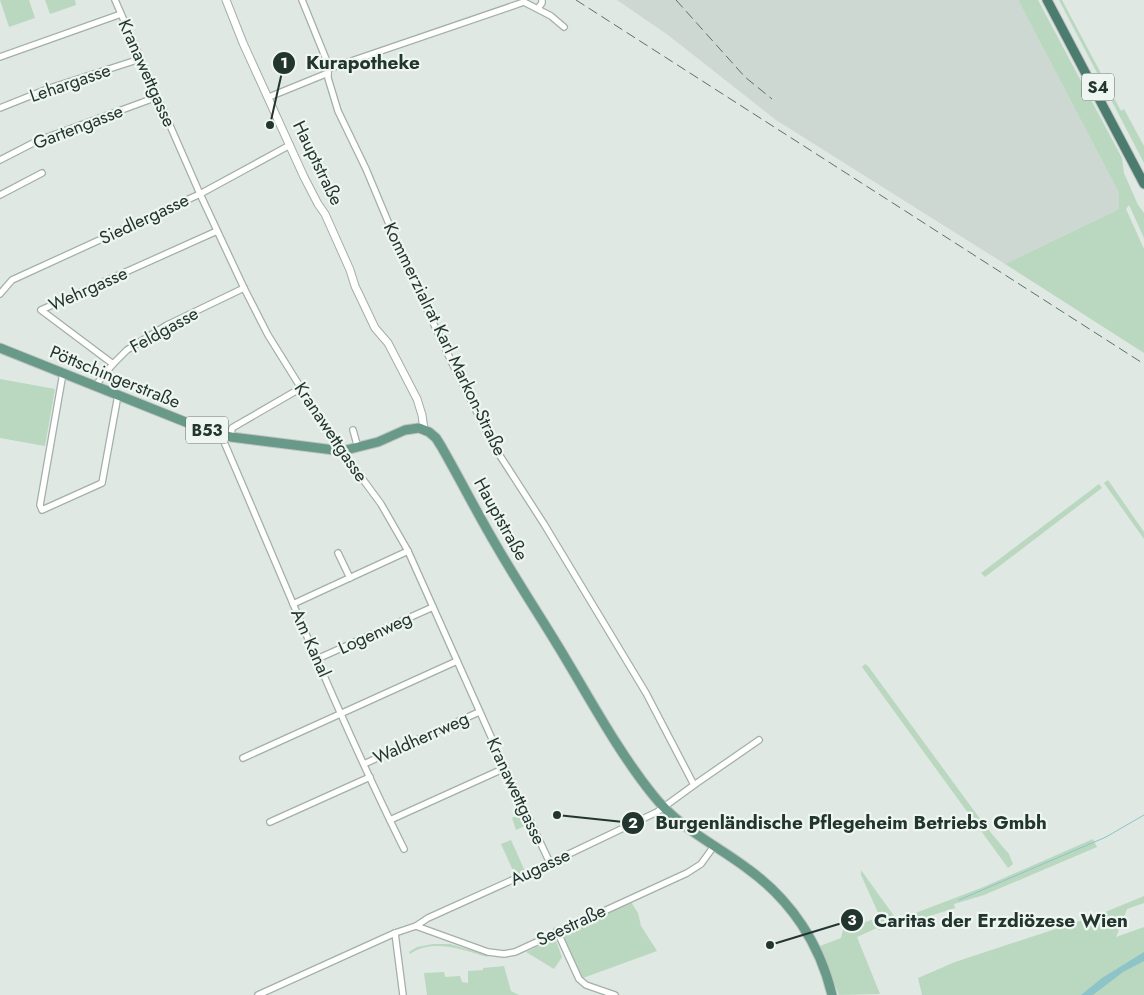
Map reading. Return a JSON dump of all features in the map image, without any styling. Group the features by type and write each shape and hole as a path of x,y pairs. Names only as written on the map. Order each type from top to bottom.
{"highway":[{"name":"S4","path":"1047,0 1144,184"},
{"name":"S4","path":"1053,0 1144,174"}],"main road":[{"name":"Pöttschingerstraße","path":"0,348 118,396 221,435 231,437 342,451 378,442 406,430 424,429"},
{"name":"Hauptstraße","path":"424,429 436,438 442,446 511,570 632,766 663,808 691,832 748,869 786,903 814,944 832,995"}],"street":[{"name":"Kranawettgasse","path":"115,0 200,194 244,288 268,335 301,388 342,451 381,504 408,551 479,712 550,863"},
{"name":"Hauptstraße","path":"226,0 243,43 350,270 355,286 375,328 388,343 417,399 424,429"},
{"name":"Kommerzialrat Karl Markon-Straße","path":"302,0 328,71 338,111 366,169 407,268 494,448 544,524 646,693 694,785"},
{"path":"538,8 542,0"},
{"path":"268,97 328,71 525,1 551,16 564,27"},
{"path":"0,57 121,14"},
{"name":"Lehargasse","path":"0,108 50,88 140,59"},
{"name":"Gartengasse","path":"0,160 37,142 157,97"},
{"name":"Siedlergasse","path":"0,294 12,280 200,194 290,145"},
{"path":"0,195 42,173"},
{"name":"Wehrgasse","path":"112,364 41,310 217,231"},
{"name":"Feldgasse","path":"95,386 112,364 127,350 167,325 244,288"},
{"path":"63,373 40,505 42,510 102,483 118,396"},
{"path":"231,437 232,428 301,388"},
{"path":"353,430 358,448"},
{"name":"Am Kanal","path":"221,435 317,659 404,849"},
{"path":"293,604 408,551"},
{"path":"338,553 350,578"},
{"name":"Logenweg","path":"317,659 433,607"},
{"path":"243,758 457,661"},
{"name":"Waldherrweg","path":"364,764 479,712"},
{"path":"663,808 759,740"},
{"path":"390,820 505,768"},
{"path":"270,822 370,777"},
{"name":"Augasse","path":"258,995 395,933 416,926 428,918 550,863 663,808"},
{"name":"Seestraße","path":"416,926 488,952 504,954 515,952 686,873 701,864 714,846"},
{"path":"557,931 579,979 586,985 615,995"},
{"path":"395,933 403,995"}],"shaded area":[{"path":"617,0 1018,0 1119,193 1119,209 1005,264 776,120 668,35"}],"green space":[{"path":"0,0 29,0 35,18 9,27"},
{"path":"45,0 75,0 76,5 50,14"},
{"path":"1018,0 1038,0 1122,158 1124,173 1138,205 1144,213 1144,238 1129,205 1126,209 1144,249 1144,353 1005,264 1119,209 1119,193"},
{"path":"1059,0 1062,0 1121,111 1124,109 1144,146 1144,163"},
{"path":"0,379 55,389 45,446 0,438"},
{"path":"1108,480 1144,532 1144,539 1104,483"},
{"path":"1099,484 1102,488 985,577 981,573"},
{"path":"865,664 986,827 1009,854 1013,864 1008,868 862,667"},
{"path":"523,812 529,824 516,830 512,818"},
{"path":"1093,839 1097,847 984,895 954,904 955,908 901,925 879,930 877,928 857,937 880,994 839,995 820,946 841,938 843,930 880,917 861,875 861,870 897,920 981,888"},
{"path":"511,840 525,871 515,875 501,844"},
{"path":"1144,896 1144,903 1127,909 1116,937 1144,927 1144,995 922,995 918,978 955,962 1098,915"},
{"path":"631,902 638,913 641,926 657,951 583,978 562,937 566,933"},
{"path":"555,938 562,957 554,969 526,952"},
{"path":"433,944 450,944 487,955 487,957 438,946 419,949 410,954 409,952 417,947"},
{"path":"504,966 511,991 519,995 427,995 424,973 444,972 445,977 460,976 462,982 468,983 468,971"}],"water":[{"path":"1144,952 1144,961 1123,972 1093,995 1081,995 1102,978"}],"waterway":[{"path":"959,900 1106,837 1144,815"}],"railway":[{"path":"576,0 1144,364"},
{"path":"676,0 745,77 772,99"}],"place":[{"name":"Kurapotheke","path":"270,125"},
{"name":"Burgenländische Pflegeheim Betriebs Gmbh","path":"557,815"},
{"name":"Caritas der Erzdiözese Wien","path":"770,945"}]}
